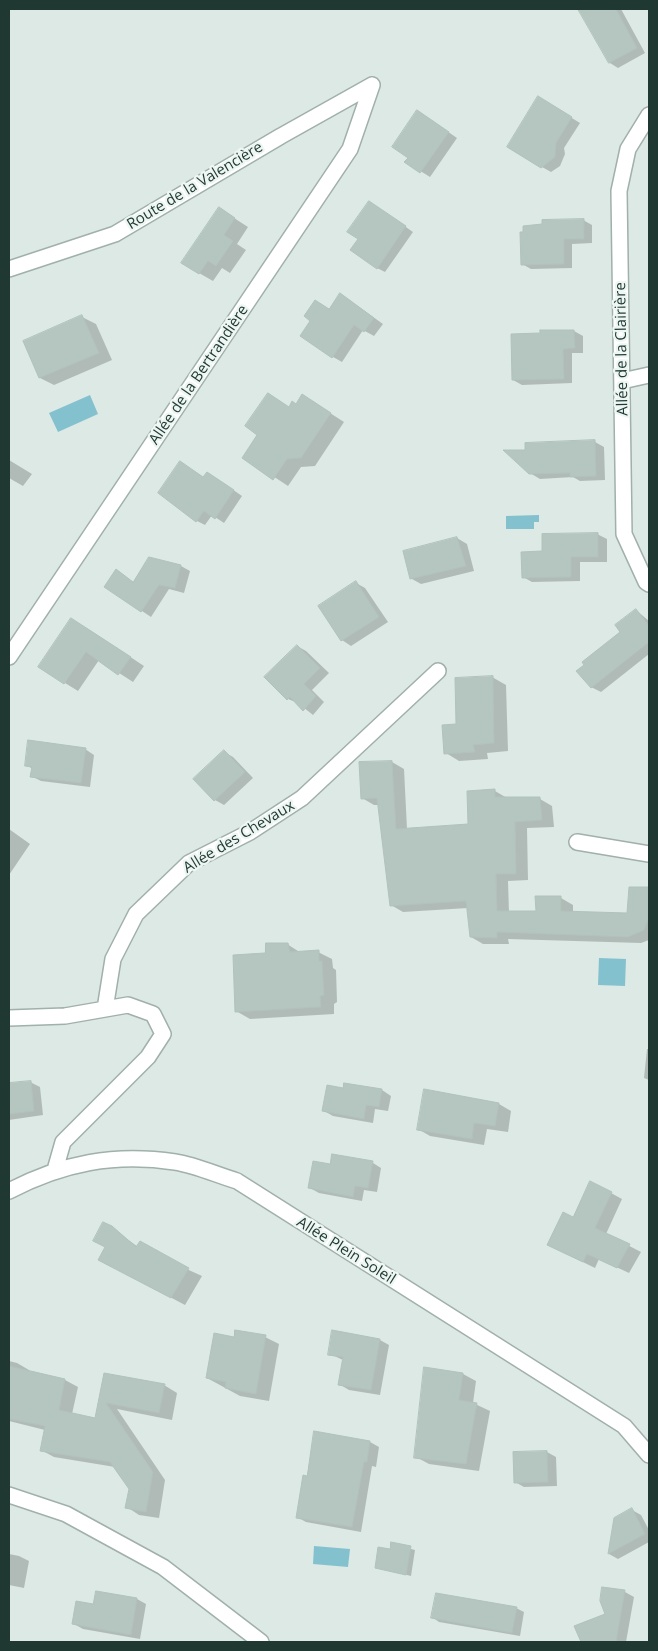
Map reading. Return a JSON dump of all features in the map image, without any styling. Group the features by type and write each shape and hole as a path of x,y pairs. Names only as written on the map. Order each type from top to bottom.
{"street":[{"name":"Route de la Valencière","path":"9,269 115,234 372,85"},
{"name":"Allée de la Bertrandière","path":"9,657 350,149 372,85"},
{"name":"Allée de la Clairière","path":"649,115 628,150 619,191 624,534 646,582 649,584"},
{"path":"622,381 649,375"},
{"name":"Allée des Chevaux","path":"105,1009 113,959 136,914 189,863 250,832 302,798 438,672"},
{"path":"576,842 649,854"},
{"path":"9,1018 65,1016 128,1005 152,1014 163,1034 148,1057 63,1142 55,1170"},
{"name":"Allée Plein Soleil","path":"9,1191 55,1170 105,1158 176,1162 237,1181 624,1426 649,1455"},
{"path":"9,1495 66,1514 163,1567 261,1642"}],"water":[{"path":"90,395 98,414 58,432 49,413"},
{"path":"539,515 539,522 534,522 534,529 506,529 506,516"},
{"path":"599,958 626,959 625,986 598,985"},
{"path":"314,1546 350,1549 348,1567 313,1564"}],"building":[{"path":"578,9 616,9 637,48 609,63"},
{"path":"538,96 572,117 556,143 555,157 541,168 507,147"},
{"path":"417,110 449,132 420,173 404,162 408,158 392,147"},
{"path":"369,201 406,226 377,269 350,250 358,239 347,232"},
{"path":"219,207 235,218 224,235 233,241 216,266 208,261 199,274 181,263"},
{"path":"584,219 584,239 564,239 564,264 521,265 520,232 523,232 523,226 542,224 542,220"},
{"path":"340,293 374,318 364,332 354,325 332,358 300,336 310,321 304,316 315,300 329,309"},
{"path":"82,315 99,353 39,378 23,341"},
{"path":"540,330 574,330 575,348 563,349 564,379 512,380 511,334 540,333"},
{"path":"268,393 289,407 292,401 296,404 302,394 331,413 301,458 287,459 273,480 242,458 257,435 245,426"},
{"path":"595,440 596,476 570,477 570,473 529,474 503,450 525,450 525,443"},
{"path":"180,461 203,477 207,472 234,490 215,519 204,511 196,522 158,493"},
{"path":"598,533 598,557 571,557 571,577 522,578 521,552 542,551 542,534"},
{"path":"457,537 466,566 410,579 403,551"},
{"path":"149,557 181,565 175,588 159,585 141,612 104,587 116,569 133,582"},
{"path":"356,581 379,617 341,641 318,606"},
{"path":"636,609 649,626 649,642 591,688 576,671 584,665 582,662 620,632 615,625"},
{"path":"71,618 131,657 118,675 86,652 64,684 38,667"},
{"path":"297,645 320,668 304,684 316,696 303,711 290,697 287,700 264,677"},
{"path":"493,676 494,743 473,745 475,752 444,754 442,725 456,724 455,678"},
{"path":"28,740 86,748 81,783 30,777 32,767 25,766"},
{"path":"224,750 245,772 214,801 193,779"},
{"path":"392,761 396,829 468,824 467,791 495,789 495,797 540,797 542,820 515,822 516,874 496,874 497,911 536,911 535,896 561,896 561,911 627,913 629,887 649,887 649,917 644,930 628,937 497,932 497,938 470,937 466,901 390,906 377,798 361,799 359,762"},
{"path":"266,943 288,943 290,952 319,950 319,961 322,961 324,995 320,996 321,1007 235,1012 233,955 265,953"},
{"path":"31,1081 34,1111 9,1114 9,1083"},
{"path":"344,1083 382,1089 379,1107 366,1105 364,1119 322,1111 327,1085 343,1088"},
{"path":"424,1089 499,1103 495,1126 474,1123 472,1139 417,1130"},
{"path":"332,1154 373,1161 368,1188 355,1186 353,1197 308,1188 313,1161 330,1164"},
{"path":"590,1181 612,1192 595,1228 630,1244 617,1268 587,1254 583,1262 547,1245 563,1212 573,1217"},
{"path":"103,1222 112,1226 136,1247 140,1241 189,1268 171,1298 98,1260 105,1247 93,1241"},
{"path":"235,1330 266,1335 256,1394 225,1388 226,1382 206,1378 214,1333 234,1337"},
{"path":"332,1330 380,1339 371,1390 338,1385 343,1357 328,1355"},
{"path":"9,1366 65,1379 59,1410 95,1418 104,1373 165,1384 159,1413 106,1403 153,1472 146,1512 125,1508 129,1489 110,1462 40,1451 45,1426 9,1419"},
{"path":"424,1367 463,1373 459,1400 477,1403 466,1464 414,1458"},
{"path":"314,1431 370,1441 367,1462 364,1462 352,1527 296,1518 303,1475 307,1476"},
{"path":"547,1451 548,1482 514,1483 513,1452"},
{"path":"632,1508 645,1534 608,1554 614,1518"},
{"path":"391,1542 411,1546 406,1575 375,1568 378,1547 390,1549"},
{"path":"602,1587 625,1590 616,1642 581,1642 574,1626 605,1614 600,1601"},
{"path":"96,1591 137,1598 131,1635 72,1624 76,1601 93,1604"},
{"path":"436,1593 517,1607 512,1633 431,1618"}]}
